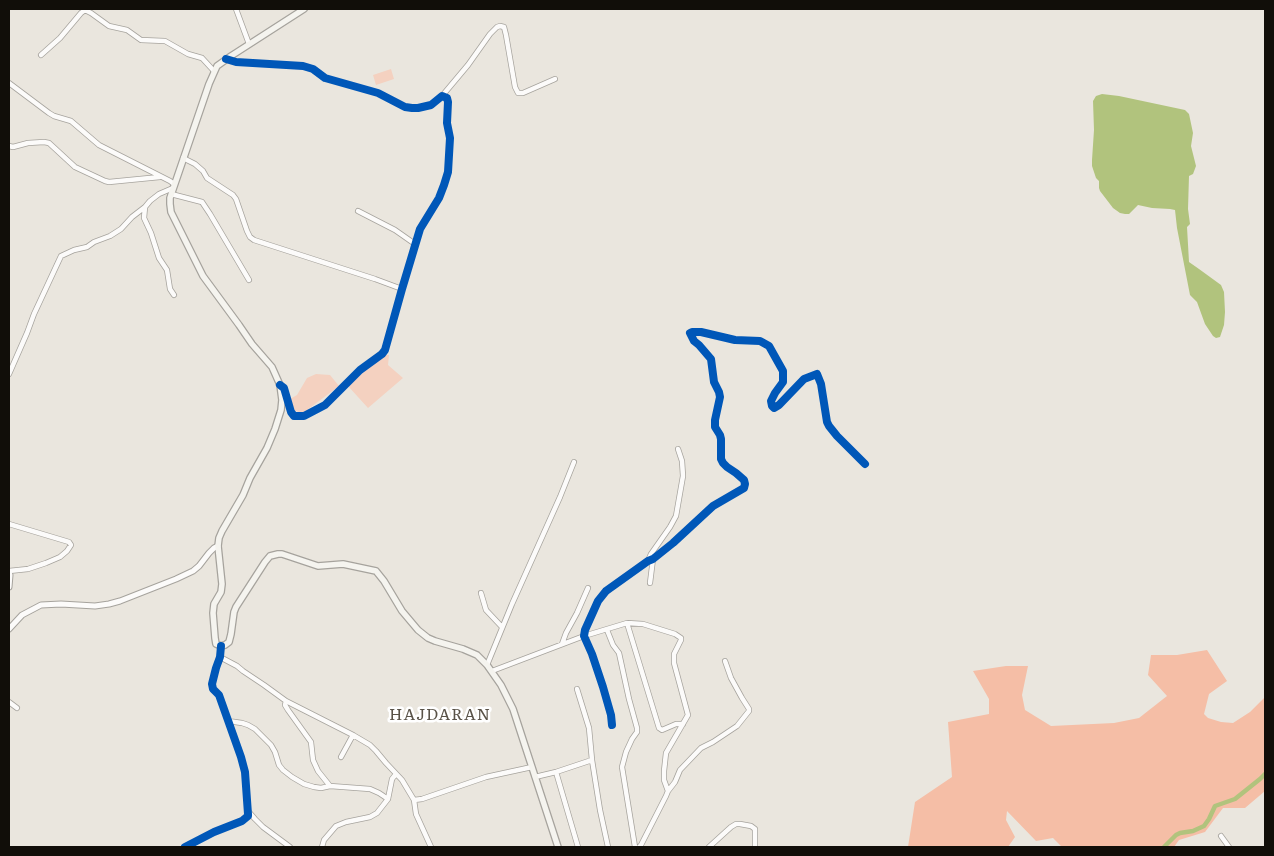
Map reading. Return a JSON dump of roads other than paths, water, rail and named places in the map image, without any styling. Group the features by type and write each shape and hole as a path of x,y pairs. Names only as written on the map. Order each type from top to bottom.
{"main road":[{"path":"304,9 217,66 183,158 170,204 171,212 203,276 240,324 252,344 272,367 280,385 282,400 281,410 267,448 222,531 218,546 222,584 221,592 214,604 213,613 216,644 221,646 229,642 236,607 270,556 282,554 318,566 343,564 376,571 402,611 418,630 435,641 477,655 487,665 501,685 513,709 558,847"}],"street":[{"path":"236,9 250,44"},
{"path":"41,55 60,38 80,13 88,10 110,26 127,30 141,40 165,41 188,54 202,58 214,71"},
{"path":"226,59 236,62 273,63 309,67 325,78 378,93 405,107 418,108 431,104 442,96 468,65 490,34 500,26 504,27 515,87 518,93 520,94 555,79"},
{"path":"9,83 54,116 71,121 98,145 170,181 173,189"},
{"path":"280,385 284,388 289,407 294,416 304,416 325,405 360,370 385,350 420,229 438,198 448,172 450,138 447,123 448,102 447,98 442,96"},
{"path":"9,146 44,142 49,144 75,167 105,182 162,177"},
{"path":"183,158 195,164 203,171 207,178 233,195 247,231 254,240 402,289"},
{"path":"9,374 61,256 74,250 87,248 94,242 110,236 121,229 159,194 173,189 202,202 249,280"},
{"path":"145,207 145,223 151,233 159,258 167,270 170,289 174,295"},
{"path":"358,210 395,230 415,244"},
{"path":"612,725 603,687 584,636 598,601 606,591 651,560 673,543 713,506 744,488 745,484 744,480 736,472 727,467 720,459 721,439 715,427 715,420 720,392 714,382 711,359 690,334 692,332 701,332 735,340 760,341 769,346 784,371 783,382 771,401 774,408 780,405 804,379 817,374 821,384 829,426 836,436 865,464"},
{"path":"650,582 651,554 676,516 683,476 682,461 678,449"},
{"path":"487,665 574,462"},
{"path":"9,524 69,542 71,545 60,557 28,570 9,572 9,587"},
{"path":"9,629 22,615 41,605 95,606 109,604 176,579 199,566 209,553 218,546"},
{"path":"562,644 588,588"},
{"path":"481,593 486,610 502,627"},
{"path":"492,672 584,636 627,623 643,624 675,634 681,638 682,640 674,654 674,663 688,715 666,753 664,780 668,791"},
{"path":"627,623 659,728 662,730 676,724 683,724"},
{"path":"607,630 612,645 619,653 637,728 622,767 635,847"},
{"path":"185,847 214,832 242,821 248,816 241,757 219,695 212,684 220,657 221,646"},
{"path":"220,657 237,666 286,701 370,745 402,780 414,800 416,814 431,847"},
{"path":"639,847 642,845 680,770 701,748 738,726 749,711 731,678 725,661"},
{"path":"577,689 589,728 592,760 608,847"},
{"path":"286,701 285,705 288,710 311,742 313,760 318,771 330,786"},
{"path":"9,702 17,708"},
{"path":"228,721 242,723 255,729 271,745 283,770 304,784 321,788 330,786 370,789 379,792 388,799"},
{"path":"342,757 353,735"},
{"path":"535,777 592,760"},
{"path":"414,800 486,777 532,767"},
{"path":"556,772 578,847"},
{"path":"322,847 324,840 336,826 370,817 381,809 388,799 392,780 396,774"},
{"path":"248,811 263,827 290,847"},
{"path":"709,847 734,825 740,824 751,826 755,830 755,847"},
{"path":"1221,836 1229,847"}],"waterway":[{"path":"1164,847 1176,835 1204,826 1215,806 1235,799 1265,774"}],"district":[{"name":"HAJDARAN","path":"440,715"}]}
